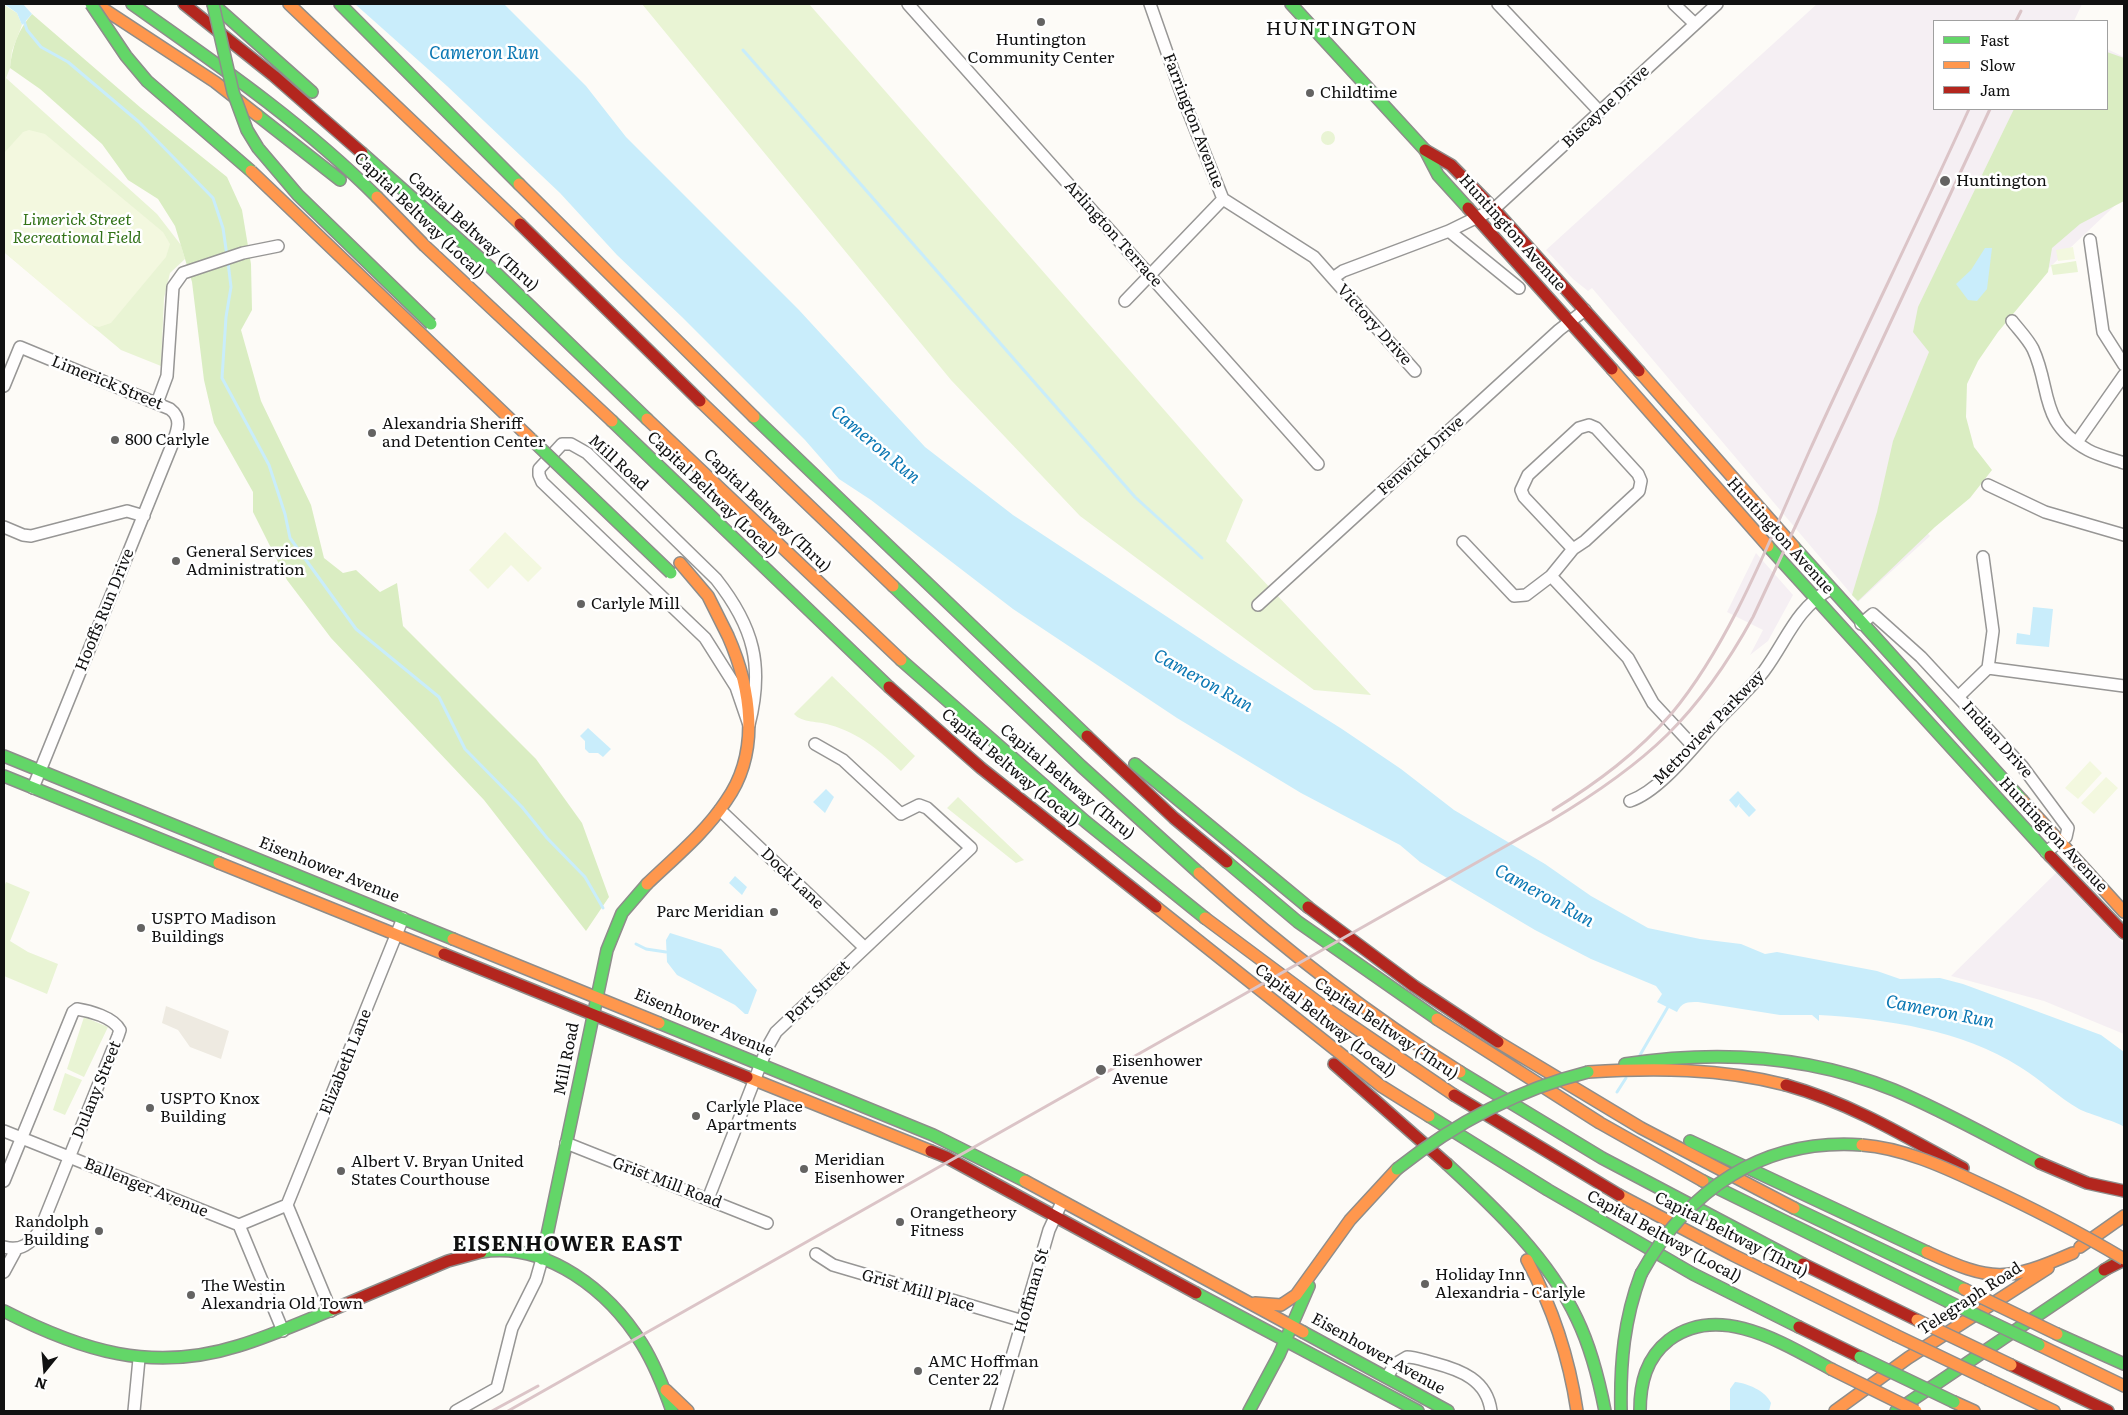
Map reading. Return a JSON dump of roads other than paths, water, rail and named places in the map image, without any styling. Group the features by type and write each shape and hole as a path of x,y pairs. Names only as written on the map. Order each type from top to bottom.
{"main road":[{"path":"91,4 126,56 147,81 261,181 677,579 710,612 728,636"},
{"path":"96,4 215,82 425,246"},
{"name":"Capital Beltway (Local)","path":"132,4 211,58 305,132 358,178 425,246 551,362 898,696 981,768 1381,1086 1548,1190 1693,1274 1974,1411"},
{"name":"Capital Beltway (Thru)","path":"184,4 347,138 486,263 833,598 935,691 1058,798 1268,966 1422,1075 1571,1168 1738,1259 2054,1411"},
{"path":"213,4 321,100"},
{"path":"213,4 233,92 247,130 258,148 298,195 439,331"},
{"name":"Capital Beltway (Thru)","path":"289,4 457,161 715,416 1124,808 1207,882 1330,981 1418,1043 1585,1148 1721,1224 2108,1411"},
{"path":"340,4 702,368 1018,671 1167,812 1298,922 1456,1033 1661,1159 1723,1192 2124,1386"},
{"name":"Huntington Avenue","path":"1292,4 1425,150 1438,175 1570,322 1687,457 2046,852 2124,933"},
{"path":"364,139 486,263"},
{"name":"Huntington Avenue","path":"1425,150 1450,165 1494,209 1830,589 2124,911"},
{"path":"552,440 566,454"},
{"name":"Mill Road","path":"542,1259 596,996 609,942 624,911 720,810 739,778 745,756 749,726 743,676 720,613 712,598 676,559"},
{"path":"1018,671 1322,918 1414,986 1529,1062 1695,1158 2057,1334 2124,1364"},
{"name":"Eisenhower Avenue","path":"4,756 933,1135 1062,1202 1448,1411"},
{"name":"Eisenhower Avenue","path":"4,776 946,1157 1285,1342 1418,1411"},
{"path":"1313,1033 1334,1064 1450,1166 1498,1213 1549,1272 1572,1309 1594,1360 1605,1411"},
{"path":"1232,1295 1262,1305 1281,1305 1296,1295 1365,1202 1398,1169 1435,1138 1492,1105 1545,1084 1588,1072 1662,1057 1730,1055 1795,1062 1829,1069 1885,1087 2085,1182 2124,1191"},
{"path":"1529,1062 1636,1116 1958,1266 1988,1275 2011,1274 2050,1263 2073,1252"},
{"path":"1588,1072 1656,1069 1720,1072 1784,1084 1811,1092 1836,1101 1883,1123 2124,1259"},
{"path":"1621,1411 1620,1376 1624,1324 1641,1274 1672,1224 1710,1188 1762,1159 1804,1146 1844,1143 1875,1145 1903,1152 1954,1171 2034,1209"},
{"path":"1498,1213 1527,1260 1548,1302 1566,1353 1576,1411"},
{"name":"Telegraph Road","path":"1835,1411 1908,1358 2073,1252 2124,1216"},
{"path":"4,1311 67,1342 94,1350 139,1359 178,1358 212,1353 283,1331 460,1258 496,1251 511,1251 542,1259 580,1278 606,1298 642,1341 666,1390 672,1411"},
{"path":"1896,1411 2104,1270 2124,1259"},
{"path":"1249,1411 1285,1342 1317,1266"},
{"path":"1640,1411 1641,1388 1648,1363 1666,1342 1692,1327 1712,1324 1753,1331 1916,1411"},
{"path":"666,1390 688,1411"},
{"path":"1954,1402 1967,1411"}],"street":[{"name":"Arlington Terrace","path":"908,4 1318,464"},
{"name":"Farrington Avenue","path":"1150,4 1184,101 1223,199 1314,257 1332,278"},
{"path":"1498,4 1600,112"},
{"path":"1674,4 1695,24"},
{"name":"Biscayne Drive","path":"1494,209 1717,4"},
{"path":"1125,301 1223,199"},
{"path":"1332,278 1343,271 1449,231 1494,209"},
{"path":"1449,231 1519,288"},
{"path":"2090,240 2103,332 2124,365"},
{"path":"157,403 167,376 173,287 178,278 186,272 243,253 278,246"},
{"name":"Victory Drive","path":"1332,278 1415,371"},
{"name":"Fenwick Drive","path":"1258,605 1585,310"},
{"path":"2012,321 2033,348 2051,414 2062,429 2088,450 2124,463"},
{"name":"Limerick Street","path":"4,386 20,347 157,403 175,413 179,423 178,431"},
{"path":"2077,442 2124,375"},
{"path":"1463,542 1514,596 1526,595 1551,576 1573,549 1585,541 1639,491 1641,481 1596,428 1589,425 1579,428 1528,475 1521,490 1524,497 1573,549"},
{"name":"Hooffs Run Drive","path":"33,788 178,431"},
{"name":"Mill Road","path":"562,444 571,444 587,453 716,579 731,599 747,630 755,663 756,692 749,726 736,687 705,638 542,482 539,475 540,469 562,444"},
{"path":"1988,485 2045,512 2124,534"},
{"path":"4,527 23,535 39,535 127,511 144,516"},
{"path":"1983,557 1993,631 1988,668 2122,685"},
{"path":"1551,576 1628,658 1653,703 1693,746"},
{"path":"1815,598 1819,576"},
{"name":"Metroview Parkway","path":"1630,801 1641,797 1693,746 1763,672 1798,616 1815,598 1830,589"},
{"name":"Indian Drive","path":"1862,624 1872,614 1921,657 2022,766 2053,811 2066,825 2067,835 2062,841"},
{"name":"Indian Drive","path":"1958,697 1988,668"},
{"name":"Port Street","path":"708,1199 756,1081 761,1064 776,1032 971,848 927,808 919,804 902,814 843,760 815,744"},
{"name":"Dock Lane","path":"720,810 864,948"},
{"path":"2046,852 2062,841"},
{"path":"2112,920 2124,911"},
{"name":"Elizabeth Lane","path":"287,1205 403,918"},
{"name":"Dulany Street","path":"4,1181 73,1012 77,1009 85,1010 112,1021 120,1030 118,1036 40,1230 32,1241 17,1248 4,1272"},
{"name":"Ballenger Avenue","path":"4,1131 238,1225"},
{"name":"Grist Mill Road","path":"566,1143 767,1223"},
{"name":"Hoffman St","path":"996,1411 1049,1230 1062,1202"},
{"path":"283,1331 238,1225 287,1205 331,1311"},
{"path":"4,1247 17,1248"},
{"name":"Grist Mill Place","path":"816,1254 832,1265 1023,1321"},
{"path":"456,1411 497,1388 512,1328 536,1280 542,1259"},
{"path":"1387,1377 1395,1364 1407,1357 1460,1371 1476,1380 1484,1391 1491,1411"},
{"path":"134,1411 139,1359"}],"water":[{"path":"4,4 23,4 32,14 22,25 17,13"},
{"name":"Cameron Run","path":"355,4 504,4 586,86 626,137 799,310 925,447 1013,515 1231,659 1342,729 1401,769 1454,810 1545,864 1591,896 1648,928 1700,939 1741,944 1765,954 1777,952 1877,971 1900,979 1940,978 1963,984 2101,1035 2124,1052 2124,1127 2079,1109 2028,1072 1997,1054 1949,1035 1897,1023 1819,1015 1819,1021 1812,1015 1780,1015 1698,1002 1685,1003 1677,1012 1657,1002 1662,994 1656,986 1591,959 1535,930 1420,862 1400,845 1301,793 1177,718 1013,609 871,500 839,479 805,440 617,255 560,193 447,86"},
{"path":"1985,248 1992,248 1987,289 1977,301 1968,300 1956,284 1971,270"},
{"path":"2033,607 2053,609 2049,647 2016,644 2017,633 2030,635"},
{"path":"588,728 611,749 603,757 598,753 589,753 585,749 585,741 580,736"},
{"path":"826,789 834,797 825,813 813,802"},
{"path":"1738,791 1756,810 1749,817 1739,806 1740,803 1736,808 1729,800"},
{"path":"735,876 747,887 742,895 729,883"},
{"path":"670,933 721,949 757,990 748,1014 745,1014 735,1005 677,975 667,962 666,940"},
{"path":"1735,1382 1761,1391 1771,1403 1769,1411 1730,1411 1730,1389"}],"waterway":[{"path":"23,18 27,30 41,47 68,62 139,122 213,198 223,228 227,256"},
{"path":"743,50 1135,497 1202,558"},
{"path":"228,262 231,287 226,317 222,378 269,465 285,514 290,538 356,629 439,697 465,749 522,807 547,838 585,877 603,908"},
{"path":"636,944 646,949 666,952"},
{"path":"1640,1055 1669,1005"},
{"path":"1617,1092 1626,1078"}],"railway":[{"path":"2016,20 2021,11"},
{"path":"1553,810 1601,778 1659,728 1693,685 1713,654 1765,553 1809,452 1969,110"},
{"path":"508,1411 1550,821 1615,779 1642,757 1667,735 1712,683 1753,617 1990,110"},
{"path":"492,1411 538,1386"}],"place":[{"name":"Huntington Community Center","path":"1041,22"},
{"name":"Childtime","path":"1310,93"},
{"name":"Huntington","path":"1945,181"},
{"name":"Alexandria Sheriff and Detention Center","path":"372,433"},
{"name":"800 Carlyle","path":"115,440"},
{"name":"General Services Administration","path":"176,561"},
{"name":"Carlyle Mill","path":"581,604"},
{"name":"Parc Meridian","path":"774,912"},
{"name":"USPTO Madison Buildings","path":"141,928"},
{"name":"Eisenhower Avenue","path":"1101,1070"},
{"name":"USPTO Knox Building","path":"150,1108"},
{"name":"Carlyle Place Apartments","path":"696,1116"},
{"name":"Meridian Eisenhower","path":"804,1169"},
{"name":"Albert V. Bryan United States Courthouse","path":"341,1171"},
{"name":"Orangetheory Fitness","path":"900,1222"},
{"name":"Randolph Building","path":"99,1231"},
{"name":"Holiday Inn Alexandria - Carlyle","path":"1425,1284"},
{"name":"The Westin Alexandria Old Town","path":"191,1295"},
{"name":"AMC Hoffman Center 22","path":"918,1371"}],"district":[{"name":"HUNTINGTON","path":"1342,29"},
{"name":"EISENHOWER EAST","path":"568,1245"}],"park label":[{"name":"Limerick Street Recreational Field","path":"77,229"}]}
